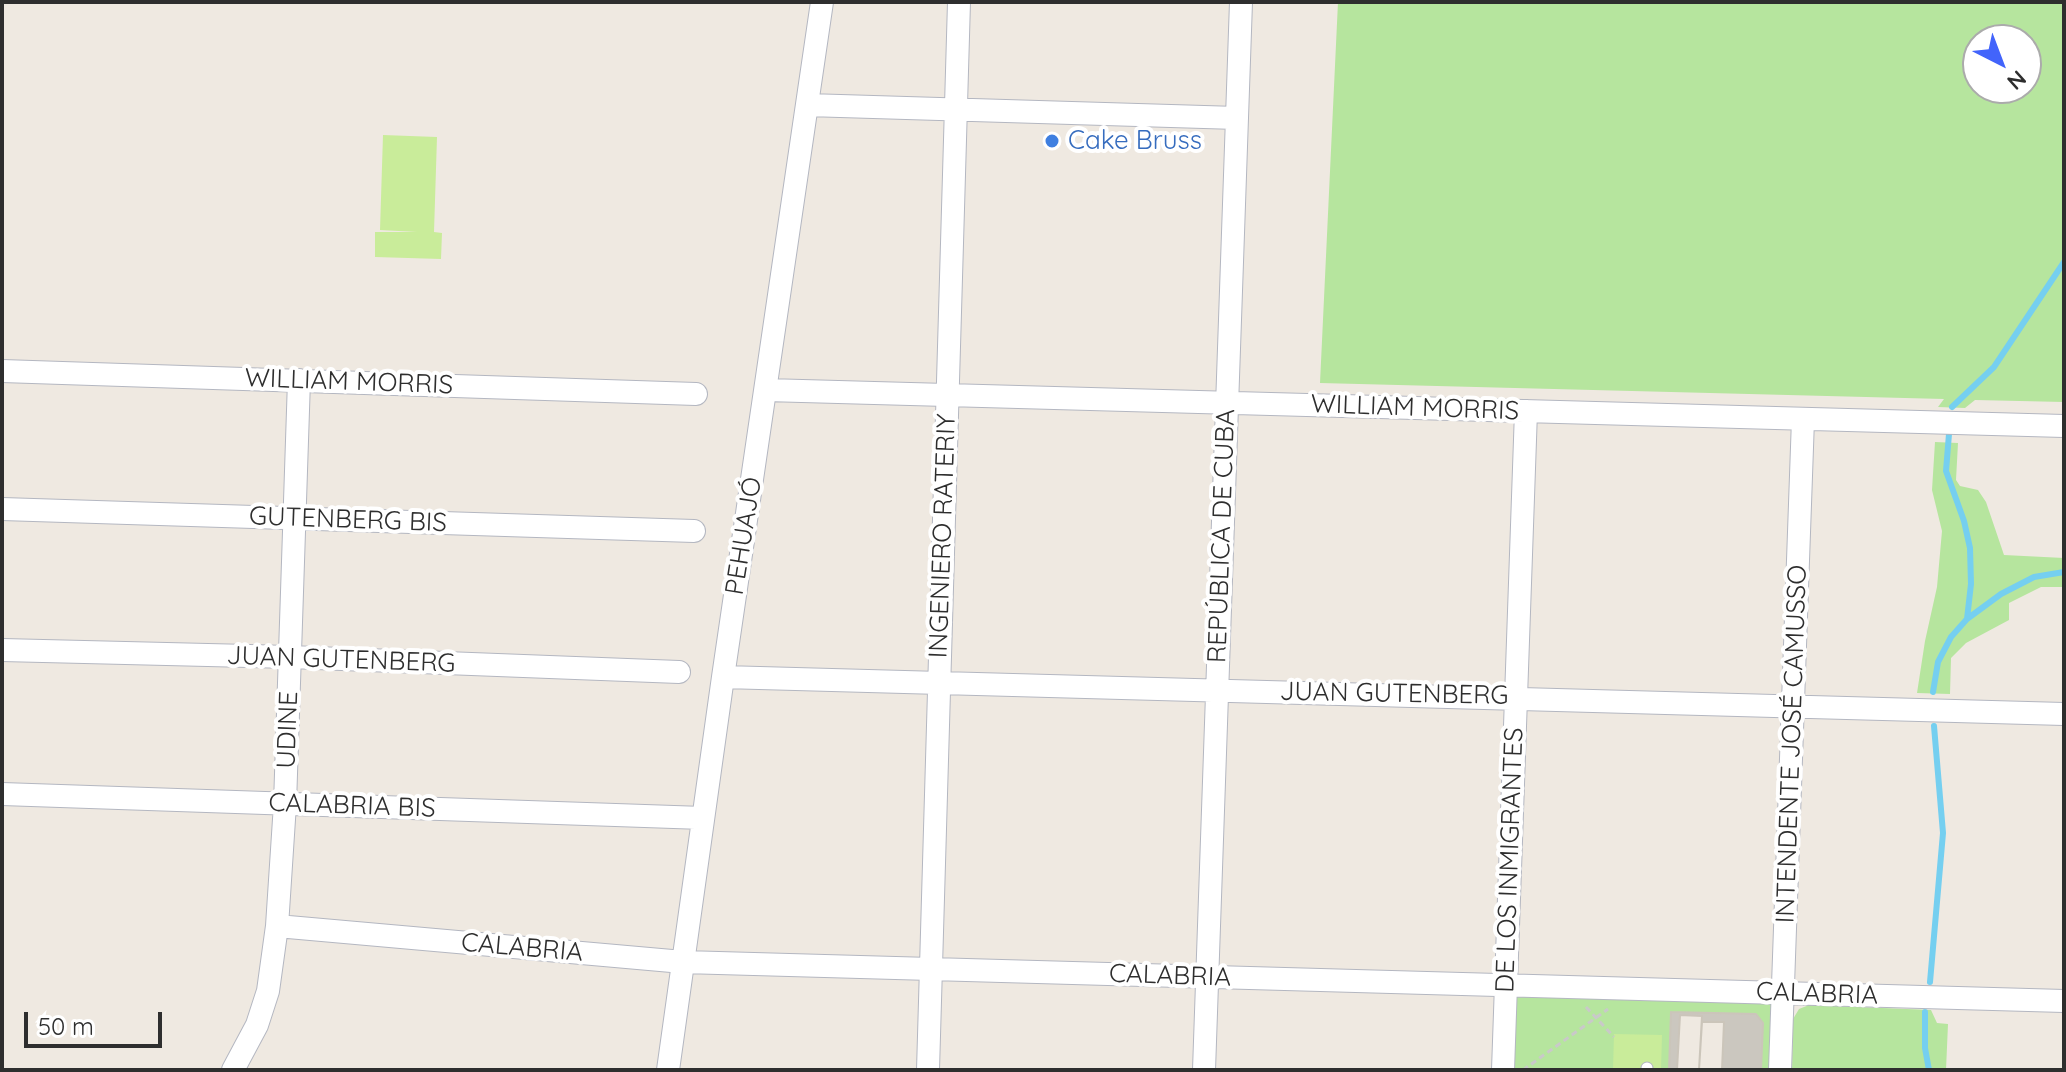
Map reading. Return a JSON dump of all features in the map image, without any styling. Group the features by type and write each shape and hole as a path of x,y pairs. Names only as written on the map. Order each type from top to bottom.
{"street":[{"name":"PEHUAJÓ","path":"668,1070 822,2"},
{"name":"INGENIERO RATERIY","path":"928,1070 959,2"},
{"name":"REPÚBLICA DE CUBA","path":"1204,1070 1241,2"},
{"path":"807,105 1237,118"},
{"name":"WILLIAM MORRIS","path":"2,371 696,394"},
{"name":"UDINE","path":"233,1070 257,1025 268,991 277,926 285,804 299,380"},
{"name":"WILLIAM MORRIS","path":"766,390 2064,426"},
{"name":"DE LOS INMIGRANTES","path":"1503,1070 1526,411"},
{"name":"INTENDENTE JOSÉ CAMUSSO","path":"1780,1070 1803,419"},
{"name":"GUTENBERG BIS","path":"2,509 694,531"},
{"name":"JUAN GUTENBERG","path":"2,650 679,672"},
{"name":"JUAN GUTENBERG","path":"723,677 2064,714"},
{"name":"CALABRIA BIS","path":"2,794 703,818"},
{"name":"CALABRIA","path":"277,926 683,962 2064,1001"}],"path":[{"path":"1568,987 1614,1037"},
{"path":"1522,1070 1613,1006"}],"green space":[{"path":"1338,2 2064,2 2064,402 1975,400 1965,408 1938,407 1944,399 1320,383"},
{"path":"383,135 437,137 434,232 442,233 441,259 375,257 375,232 417,232 380,230"},
{"path":"1935,442 1958,443 1956,480 1960,486 1978,490 1986,502 2004,555 2064,558 2064,587 2041,587 2009,603 2009,620 1966,643 1951,658 1950,694 1917,693 1937,587 1942,531 1932,490"},
{"path":"1514,998 1769,1003 1772,1004 1776,1070 1761,1070 1756,1014 1671,1012 1669,1070 1508,1070"},
{"path":"1809,1005 1931,1010 1937,1023 1948,1024 1946,1070 1792,1070 1793,1019 1799,1009"},
{"path":"1614,1034 1662,1035 1661,1070 1613,1070"}],"building":[{"path":"1671,1012 1756,1014 1763,1023 1761,1070 1669,1070"},
{"path":"1680,1015 1702,1016 1699,1070 1677,1070"},
{"path":"1702,1022 1724,1022 1722,1070 1699,1070"}],"waterway":[{"path":"1952,407 1994,367 2064,262"},
{"path":"1933,692 1938,662 1951,637 1967,619 1971,584 1970,548 1946,471 1949,434"},
{"path":"1967,619 2001,594 2034,577 2064,572"},
{"path":"1930,982 1943,833 1934,726"},
{"path":"1925,1012 1925,1048 1929,1070"}],"place":[{"name":"Cake Bruss","path":"1052,141"}]}
